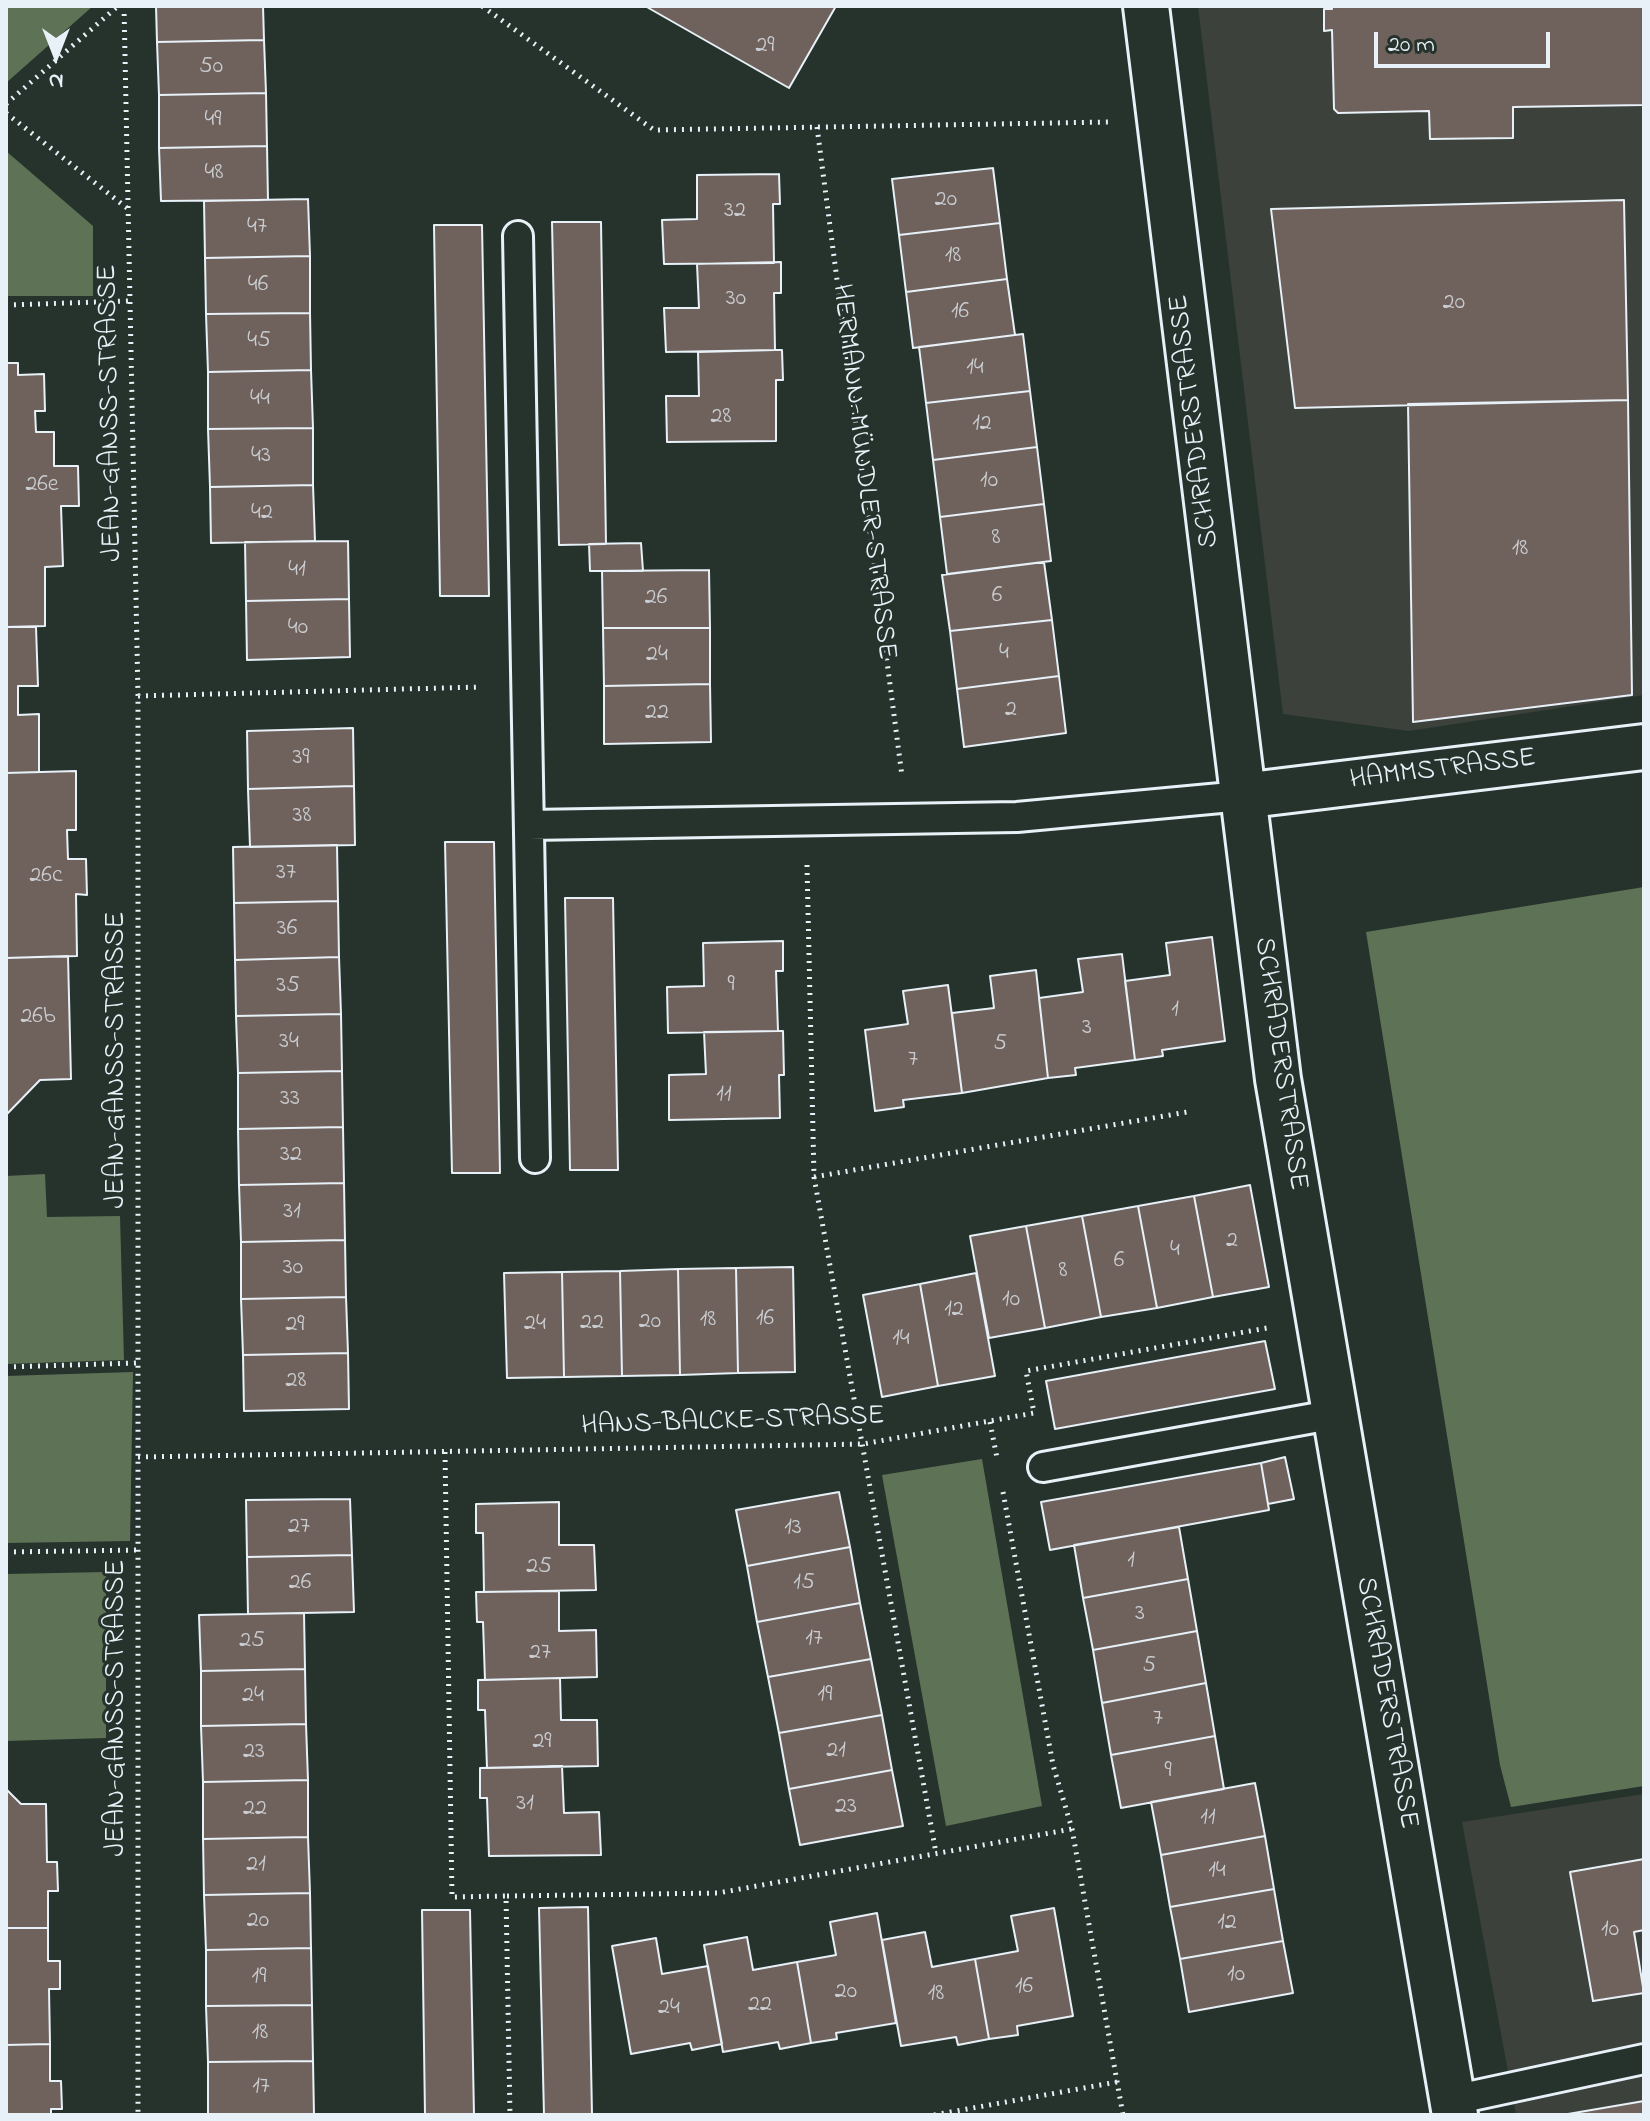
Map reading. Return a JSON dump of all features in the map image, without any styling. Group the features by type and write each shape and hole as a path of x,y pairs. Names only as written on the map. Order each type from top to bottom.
{"street":[{"name":"SCHRADERSTRASSE","path":"1146,6 1278,1079 1454,2108"},
{"name":"HAMMSTRASSE","path":"1242,796 1644,747"}],"lane":[{"path":"518,236 535,1158"},
{"path":"529,825 1017,817 1242,796"},
{"path":"1043,1467 1336,1414"},
{"path":"1454,2108 1644,2059"}],"path":[{"path":"6,104 121,6"},
{"name":"JEAN-GANSS-STRASSE","path":"121,6 138,696 138,2115"},
{"path":"482,6 654,130 1160,122"},
{"path":"6,113 127,208"},
{"name":"HERMANN-MÜNDLER-STRASSE","path":"817,127 908,818"},
{"path":"6,305 129,301"},
{"path":"138,696 526,686"},
{"path":"806,820 814,1177 936,1853"},
{"path":"814,1177 1187,1112"},
{"name":"HANS-BALCKE-STRASSE","path":"138,1457 863,1444 1034,1413 1026,1371 1319,1319"},
{"path":"6,1367 138,1363"},
{"path":"990,1422 999,1469"},
{"path":"445,1451 452,1897 718,1893 1072,1829"},
{"path":"1002,1484 1053,1765 1072,1829 1123,2115"},
{"path":"6,1552 138,1550"},
{"path":"506,1896 510,2115"},
{"path":"934,2115 1117,2082"}],"shaded area":[{"path":"1198,6 1644,6 1644,695 1409,731 1283,714"},
{"path":"1644,1794 1644,2115 1516,2115 1462,1822"}],"green space":[{"path":"6,6 93,6 6,83"},
{"path":"6,151 93,226 93,296 6,296"},
{"path":"1644,887 1644,1786 1511,1807 1500,1765 1366,932"},
{"path":"45,1174 47,1217 120,1216 124,1360 6,1364 6,1176"},
{"path":"133,1372 130,1541 6,1543 6,1376"},
{"path":"982,1459 1042,1806 946,1826 882,1475"},
{"path":"106,1572 106,1738 6,1741 6,1574"}],"building":[{"path":"156,6 263,6 264,40 157,42"},
{"path":"645,6 836,6 789,88"},
{"path":"1332,6 1644,6 1644,105 1513,107 1513,138 1430,139 1429,111 1338,113 1334,109 1332,30 1324,31 1324,9 1332,9"},
{"path":"264,40 266,93 159,95 157,42"},
{"path":"266,93 267,146 159,148 159,95"},
{"path":"267,146 268,200 161,201 159,148"},
{"path":"993,168 1000,223 899,235 892,179"},
{"path":"779,174 780,204 773,204 774,263 664,264 662,220 697,219 697,175"},
{"path":"308,199 310,256 205,258 204,201"},
{"path":"1624,200 1628,400 1295,408 1271,209"},
{"path":"552,222 601,222 606,544 559,545"},
{"path":"1000,223 1007,279 906,292 899,235"},
{"path":"434,225 482,225 489,596 440,596"},
{"path":"310,256 310,313 206,314 205,258"},
{"path":"781,262 781,293 774,293 775,350 666,352 664,308 699,308 697,264"},
{"path":"1007,279 1015,335 913,348 906,292"},
{"path":"310,313 311,370 208,372 206,314"},
{"path":"1023,334 1030,391 926,403 919,347"},
{"path":"782,350 783,380 776,380 776,441 667,442 666,396 699,396 698,352"},
{"path":"6,363 18,363 18,375 44,374 45,411 35,411 36,432 54,432 54,466 78,466 79,506 61,506 63,566 45,567 45,626 6,627"},
{"path":"311,370 313,428 208,429 208,372"},
{"path":"1030,391 1037,447 933,460 926,403"},
{"path":"1628,400 1632,695 1413,722 1408,404"},
{"path":"313,428 313,485 210,487 208,429"},
{"path":"1037,447 1044,504 940,517 933,460"},
{"path":"313,485 315,541 211,543 210,487"},
{"path":"1044,504 1051,561 947,574 940,517"},
{"path":"348,541 349,599 246,601 245,542"},
{"path":"641,543 643,571 590,571 589,544"},
{"path":"1044,562 1052,620 950,631 942,575"},
{"path":"709,570 710,628 603,628 602,571"},
{"path":"349,599 350,657 247,660 246,601"},
{"path":"1052,620 1059,676 957,689 950,631"},
{"path":"6,627 36,627 38,686 18,686 18,715 39,714 39,772 6,773"},
{"path":"603,628 710,628 710,684 604,686"},
{"path":"1059,676 1066,733 964,747 957,689"},
{"path":"710,684 711,742 604,744 604,686"},
{"path":"353,728 354,786 248,789 247,731"},
{"path":"76,771 76,830 67,830 68,859 86,859 87,895 76,894 77,956 6,958 6,773"},
{"path":"354,786 355,845 250,847 248,789"},
{"path":"445,842 494,842 500,1173 452,1173"},
{"path":"337,845 338,901 234,903 233,847"},
{"path":"565,898 613,898 618,1170 570,1170"},
{"path":"338,901 339,957 235,960 234,903"},
{"path":"1212,937 1225,1041 1162,1050 1163,1056 1135,1060 1125,981 1170,975 1166,943"},
{"path":"783,941 783,971 776,971 778,1031 668,1033 667,987 704,986 703,943"},
{"path":"1122,954 1135,1060 1075,1068 1076,1075 1048,1078 1039,998 1083,992 1078,959"},
{"path":"68,956 71,1079 40,1080 6,1115 6,958"},
{"path":"339,957 341,1014 236,1016 235,960"},
{"path":"1036,970 1048,1078 962,1093 952,1013 994,1008 990,976"},
{"path":"948,985 962,1093 903,1100 904,1107 875,1111 865,1030 908,1024 903,991"},
{"path":"341,1014 342,1071 238,1073 236,1016"},
{"path":"783,1031 784,1075 779,1075 780,1118 669,1120 669,1075 706,1074 704,1032"},
{"path":"342,1071 343,1127 238,1129 238,1073"},
{"path":"343,1127 344,1183 239,1185 238,1129"},
{"path":"344,1183 345,1240 241,1242 239,1185"},
{"path":"1250,1185 1269,1287 1213,1297 1194,1196"},
{"path":"1194,1196 1213,1297 1157,1308 1138,1206"},
{"path":"1138,1206 1157,1308 1101,1317 1082,1216"},
{"path":"1082,1216 1101,1317 1045,1328 1026,1226"},
{"path":"1026,1226 1045,1328 989,1338 970,1236"},
{"path":"345,1240 346,1297 241,1299 241,1242"},
{"path":"793,1267 795,1372 738,1373 736,1268"},
{"path":"736,1268 738,1373 680,1375 678,1269"},
{"path":"678,1269 680,1375 622,1376 620,1271"},
{"path":"620,1271 622,1376 564,1377 562,1272"},
{"path":"562,1272 564,1377 507,1378 504,1273"},
{"path":"976,1273 995,1376 938,1386 920,1284"},
{"path":"920,1284 938,1386 882,1397 863,1295"},
{"path":"346,1297 348,1353 243,1355 241,1299"},
{"path":"1265,1341 1275,1389 1055,1429 1046,1381"},
{"path":"348,1353 349,1409 244,1411 243,1355"},
{"path":"1285,1457 1294,1499 1268,1504 1261,1463"},
{"path":"1261,1463 1269,1510 1050,1550 1041,1502"},
{"path":"839,1492 850,1547 747,1566 736,1510"},
{"path":"350,1499 352,1555 247,1557 246,1500"},
{"path":"559,1502 559,1545 594,1545 596,1590 484,1592 483,1533 476,1533 476,1504"},
{"path":"1179,1527 1188,1579 1083,1598 1074,1545"},
{"path":"850,1547 860,1603 757,1622 747,1566"},
{"path":"352,1555 354,1612 248,1614 247,1557"},
{"path":"1188,1579 1197,1631 1093,1650 1083,1598"},
{"path":"559,1591 559,1631 596,1630 597,1677 485,1680 483,1622 477,1622 476,1592"},
{"path":"860,1603 871,1659 768,1677 757,1622"},
{"path":"304,1613 305,1669 201,1671 199,1615"},
{"path":"1197,1631 1206,1683 1102,1703 1093,1650"},
{"path":"871,1659 882,1715 779,1733 768,1677"},
{"path":"305,1669 306,1724 201,1726 201,1671"},
{"path":"560,1678 561,1720 597,1720 598,1766 487,1768 485,1710 478,1710 478,1680"},
{"path":"1206,1683 1215,1736 1111,1755 1102,1703"},
{"path":"882,1715 892,1770 789,1789 779,1733"},
{"path":"306,1724 308,1780 203,1782 201,1726"},
{"path":"1215,1736 1224,1789 1121,1808 1111,1755"},
{"path":"562,1766 564,1813 599,1812 601,1855 489,1856 487,1798 480,1798 480,1768"},
{"path":"892,1770 903,1826 800,1845 789,1789"},
{"path":"308,1780 308,1837 203,1839 203,1782"},
{"path":"1255,1783 1265,1836 1161,1855 1151,1802"},
{"path":"6,1789 21,1804 46,1804 47,1862 57,1862 58,1891 48,1891 48,1928 6,1928"},
{"path":"1265,1836 1274,1889 1170,1907 1161,1855"},
{"path":"308,1837 310,1893 204,1895 203,1839"},
{"path":"1644,1859 1644,1930 1634,1932 1644,1993 1593,2001 1570,1872"},
{"path":"1274,1889 1283,1941 1180,1959 1170,1907"},
{"path":"310,1893 311,1948 206,1950 204,1895"},
{"path":"588,1907 592,2115 544,2115 539,1908"},
{"path":"1054,1908 1073,2016 1017,2026 1018,2035 989,2039 975,1959 1018,1951 1011,1916"},
{"path":"422,1910 470,1910 474,2115 425,2115"},
{"path":"877,1913 896,2023 836,2033 837,2039 811,2043 797,1962 836,1955 830,1922"},
{"path":"6,1928 48,1928 48,1961 60,1961 60,1989 49,1989 50,2044 6,2045"},
{"path":"925,1932 932,1967 975,1959 989,2039 958,2045 956,2037 901,2046 882,1940"},
{"path":"747,1937 753,1970 797,1962 811,2043 780,2049 778,2042 723,2052 704,1945"},
{"path":"656,1938 662,1974 708,1966 722,2044 692,2050 690,2043 631,2054 612,1946"},
{"path":"1283,1941 1293,1993 1189,2012 1180,1959"},
{"path":"311,1948 312,2005 206,2006 206,1950"},
{"path":"312,2005 313,2061 208,2062 206,2006"},
{"path":"50,2044 50,2081 61,2081 62,2109 51,2109 51,2115 6,2115 6,2045"},
{"path":"313,2061 314,2115 208,2115 208,2062"},
{"path":"1644,2101 1644,2115 1568,2115 1568,2114"}]}
